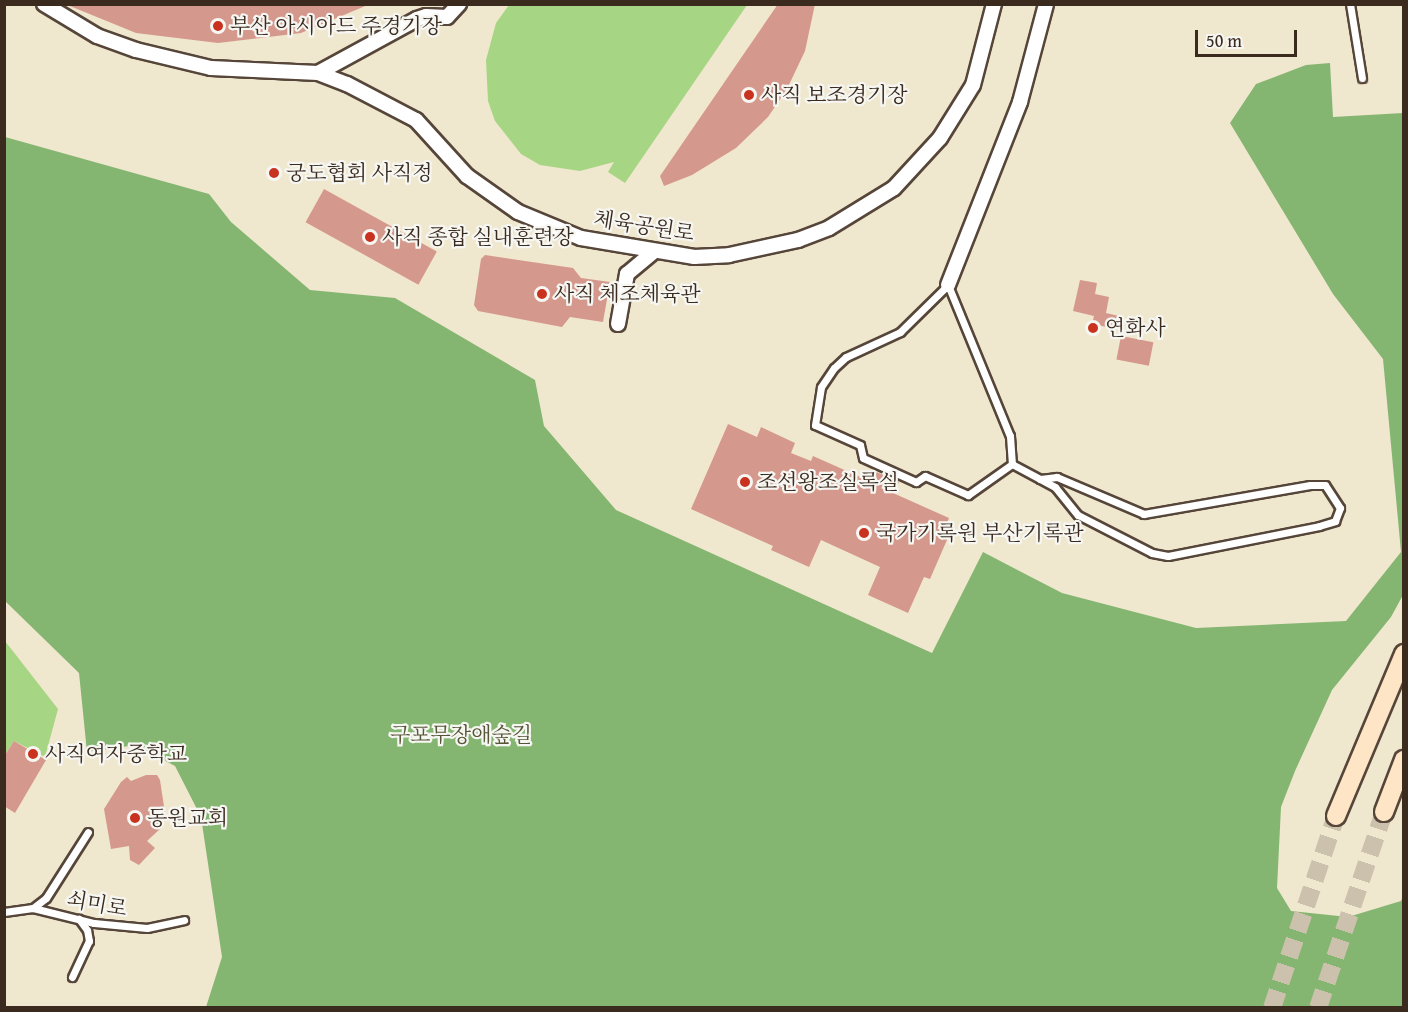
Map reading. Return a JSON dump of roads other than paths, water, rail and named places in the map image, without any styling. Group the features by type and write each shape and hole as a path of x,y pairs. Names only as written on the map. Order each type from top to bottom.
{"main road":[{"path":"1336,816 1404,654"},
{"path":"1384,812 1404,760"}],"street":[{"name":"체육공원로","path":"44,4 97,36 158,55 211,68 318,73 388,103 416,120 467,176 518,212 581,238 652,253 729,255 798,240 829,228 894,188 940,138 973,85 994,4"},
{"path":"318,73 417,19 447,17 459,4"},
{"path":"948,285 1020,102 1046,4"},
{"path":"618,324 627,274 652,253"}],"lane":[{"path":"1350,4 1362,78"},
{"path":"948,285 1010,436 1012,464 968,495 925,476 916,482 863,458 860,445 815,425 821,387 834,368 846,357 900,332 948,285"},
{"path":"1012,464 1040,479 1069,500 1077,515 1152,553 1168,556 1319,526 1335,521 1340,508 1325,485 1310,485 1144,514 1057,477 1040,479"},
{"path":"33,908 46,898 88,832"},
{"name":"쇠미로","path":"4,912 33,908 79,919 147,928 184,920"},
{"path":"72,977 89,941 87,930 79,919"}],"tunnel":[{"path":"1318,1008 1384,812"},
{"path":"1272,1008 1336,816"}],"place":[{"name":"부산 아시아드 주경기장","path":"218,26"},
{"name":"사직 보조경기장","path":"749,95"},
{"name":"궁도협회 사직정","path":"274,173"},
{"name":"사직 종합 실내훈련장","path":"370,237"},
{"name":"사직 체조체육관","path":"542,294"},
{"name":"연화사","path":"1093,328"},
{"name":"조선왕조실록실","path":"745,482"},
{"name":"국가기록원 부산기록관","path":"864,533"},
{"name":"사직여자중학교","path":"33,754"},
{"name":"동원교회","path":"135,818"}],"park label":[{"name":"구포무장애숲길","path":"461,735"}]}
